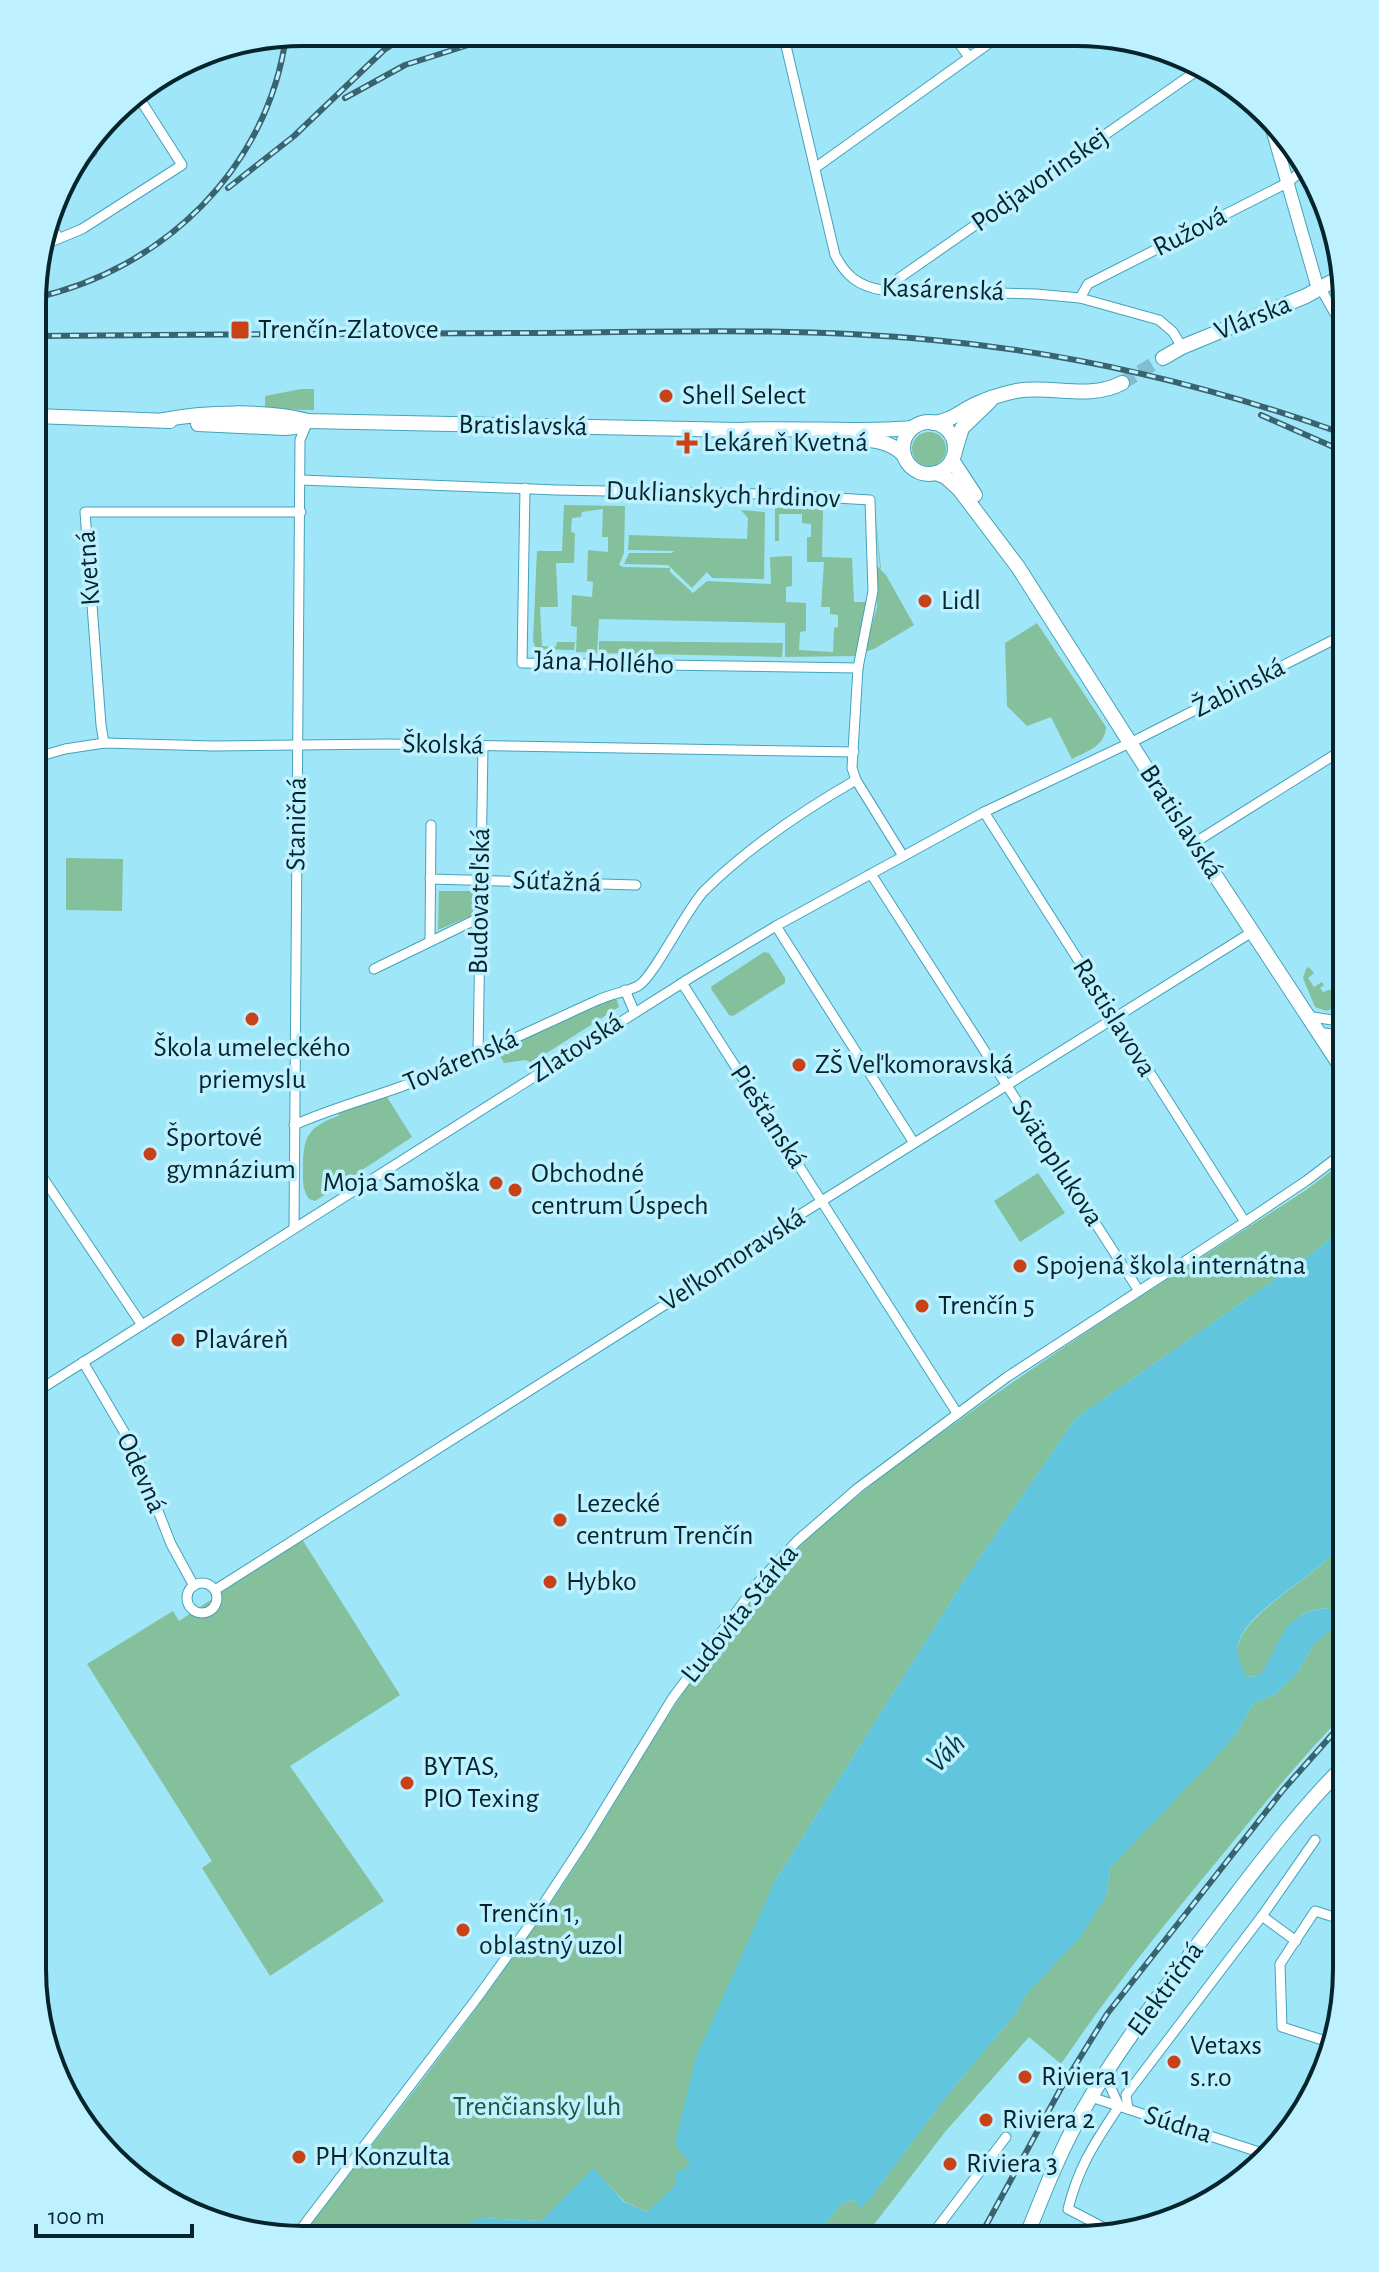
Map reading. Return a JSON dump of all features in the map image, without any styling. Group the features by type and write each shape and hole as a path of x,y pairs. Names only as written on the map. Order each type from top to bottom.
{"main road":[{"name":"Vlárska","path":"1163,358 1331,283"},
{"path":"933,423 952,418 979,403 1031,390 1096,392 1122,383"},
{"path":"936,473 944,469 954,455 962,428 994,398"},
{"name":"Bratislavská","path":"46,416 163,420 189,415 291,417 308,421 739,430 894,445 915,470 946,477 959,489 1018,567 1333,1055"},
{"name":"Bratislavská","path":"739,430 887,430 912,428 924,423 946,429 951,435 954,455 1013,551 1018,567"},
{"path":"904,455 903,445 912,428"},
{"name":"Električná","path":"1031,2226 1055,2166 1091,2097 1142,2019 1248,1879 1332,1780"}],"street":[{"name":"Kasárenská","path":"786,46 835,255 842,269 861,285 882,290 1080,298 1159,320 1173,332 1182,347"},
{"path":"961,46 969,57"},
{"path":"815,168 985,46"},
{"name":"Podjavorinskej","path":"882,290 1192,74"},
{"path":"55,240 82,229 182,165 142,103"},
{"path":"1276,142 1316,282 1333,310"},
{"name":"Ružová","path":"1080,298 1084,289 1094,281 1287,183 1298,174"},
{"path":"56,234 59,238"},
{"name":"Staničná","path":"294,1228 300,440 308,421"},
{"name":"Duklianskych hrdinov","path":"301,480 768,494 870,500 873,591 858,668 852,768 856,780 903,856"},
{"name":"Jána Hollého","path":"525,488 522,663 858,668"},
{"name":"Kvetná","path":"104,743 85,512 301,512"},
{"name":"Žabinská","path":"1130,743 1333,640"},
{"name":"Školská","path":"46,755 104,743 854,752"},
{"name":"Zlatovská","path":"682,983 776,926 984,812 1130,743"},
{"name":"Budovateľská","path":"478,1055 483,746"},
{"path":"1194,843 1333,756"},
{"name":"Továrenská","path":"294,1125 324,1111 403,1086 602,998 641,985 704,891 770,835 817,802 856,780"},
{"name":"Rastislavova","path":"984,812 1245,1222"},
{"path":"430,940 431,825"},
{"name":"Svätoplukova","path":"871,874 1139,1291"},
{"name":"Súťažná","path":"430,879 636,885"},
{"name":"Súťažná","path":"374,969 479,918"},
{"path":"776,926 914,1143"},
{"name":"Veľkomoravská","path":"215,1590 914,1143 1252,932"},
{"name":"Zlatovská","path":"46,1386 687,980 682,983"},
{"name":"Piešťanská","path":"682,983 957,1413"},
{"path":"625,990 634,1011"},
{"path":"1306,1016 1333,1020"},
{"path":"1317,1032 1333,1034"},
{"name":"Ľudovíta Stárka","path":"303,2226 529,1926 672,1699 757,1584 812,1528 858,1488 957,1413 1332,1161"},
{"path":"46,1182 142,1325"},
{"name":"Odevná","path":"83,1362 133,1447 171,1544 194,1586"},
{"path":"203,1583 215,1590 217,1599 214,1607 206,1612 197,1612 188,1602 194,1586 203,1583"},
{"name":"Električná","path":"1098,2225 1068,2209 1076,2177 1086,2156 1124,2108 1126,2095 1262,1916 1315,1840"},
{"path":"1322,2040 1282,2027 1280,1964 1315,1911 1332,1916"},
{"path":"1262,1916 1296,1941"},
{"path":"1111,2065 1110,2086 1124,2108"},
{"name":"Súdna","path":"1091,2097 1257,2152"},
{"path":"939,2226 1006,2137"}],"green space":[{"path":"314,389 314,410 265,409 265,396"},
{"path":"929,432 941,437 946,449 941,461 929,466 917,461 912,449 917,437"},
{"path":"873,492 881,568 880,569 914,625 864,652 877,607 876,566 880,568"},
{"path":"564,505 625,506 624,553 619,565 670,568 670,572 693,593 707,581 771,584 770,557 792,556 792,586 786,587 786,602 806,603 806,631 800,632 799,650 833,652 838,615 830,614 830,607 821,607 824,562 807,562 807,537 811,537 811,524 802,523 802,514 779,514 779,541 775,541 775,508 823,508 822,557 852,558 854,602 867,602 856,656 785,657 785,623 599,619 597,653 576,652 577,627 571,626 572,595 592,597 593,582 587,581 588,550 608,552 608,537 602,537 603,509 582,512 581,517 572,518 574,563 556,563 558,607 540,607 542,646 556,647 557,642 575,642 574,650 536,649 533,641 537,551 562,551"},
{"path":"741,510 765,512 764,579 712,578 707,572 692,588 668,565 624,564 629,553 674,551 628,550 629,535 747,539 748,518"},
{"path":"1037,623 1106,727 1099,743 1072,759 1051,717 1027,726 1007,706 1005,643"},
{"path":"599,641 783,643 782,657 599,653"},
{"path":"66,858 123,859 122,911 66,910"},
{"path":"439,891 474,891 473,915 438,930"},
{"path":"764,952 769,953 785,983 733,1016 729,1015 712,986"},
{"path":"1309,967 1314,973 1308,978 1314,987 1322,982 1324,985 1320,988 1323,992 1333,990 1333,1009 1326,1011 1315,1007 1303,978"},
{"path":"609,999 617,1000 619,1007 531,1063 526,1060 504,1063 497,1051"},
{"path":"387,1097 412,1137 315,1201 309,1199 303,1176 304,1148 309,1134 340,1112"},
{"name":"Trenčiansky luh","path":"1332,1170 1332,1236 1076,1418 965,1579 775,1881 691,2166 677,2172 676,2184 647,2212 625,2202 593,2169 542,2221 481,2218 471,2222 474,2226 308,2226 480,2003 581,1857 710,1653 769,1578 839,1511 915,1452 1040,1363"},
{"path":"1038,1173 1065,1213 1020,1242 994,1201"},
{"path":"302,1539 400,1695 290,1766 384,1901 270,1976 202,1868 212,1861 87,1664 173,1611 179,1621"},
{"path":"1332,1554 1332,1617 1327,1608 1300,1616 1284,1632 1259,1676 1246,1677 1237,1654 1241,1638 1251,1623"},
{"path":"1332,1627 1332,1727 1177,1910 1061,2064 1029,2037 945,2132 873,2226 827,2226 827,2222 841,2204 853,2200 860,2208 869,2200 945,2098 1016,2013 1027,1993 1107,1894 1110,1868 1236,1734 1253,1704 1275,1694 1295,1676 1314,1644"}],"water":[{"name":"Váh","path":"1332,1236 1332,1554 1251,1622 1241,1637 1237,1653 1246,1677 1259,1676 1284,1632 1300,1616 1328,1608 1332,1616 1332,1628 1314,1644 1295,1676 1275,1694 1253,1704 1236,1734 1216,1757 1110,1868 1107,1894 1080,1938 1027,1993 1016,2013 945,2098 869,2200 859,2209 853,2200 841,2204 827,2222 827,2226 474,2226 470,2222 481,2218 542,2221 593,2168 624,2202 647,2212 676,2184 676,2172 691,2166 675,2144 696,2057 775,1881 965,1579 1076,1418"}],"tunnel":[{"path":"1122,383 1163,358"}],"railway":[{"path":"47,294 81,284 125,264 166,238 202,206 232,170 257,129 275,84 283,47"},
{"path":"228,188 294,136 389,47"},
{"path":"345,98 405,65 463,47"},
{"path":"46,336 730,331 882,336 986,346 1091,363 1245,401 1333,430"},
{"path":"1261,415 1333,447"},
{"path":"986,2226 1060,2090 1107,2014 1283,1790 1332,1735"}],"place":[{"name":"Trenčín-Zlatovce","path":"240,330"},
{"name":"Shell Select","path":"666,396"},
{"name":"Lekáreň Kvetná","path":"687,443"},
{"name":"Lidl","path":"925,601"},
{"name":"Škola umeleckého priemyslu","path":"252,1019"},
{"name":"ZŠ Veľkomoravská","path":"799,1065"},
{"name":"Športové gymnázium","path":"150,1154"},
{"name":"Moja Samoška","path":"496,1183"},
{"name":"Obchodné centrum Úspech","path":"515,1190"},
{"name":"Spojená škola internátna","path":"1020,1266"},
{"name":"Trenčín 5","path":"922,1306"},
{"name":"Plaváreň","path":"178,1340"},
{"name":"Lezecké centrum Trenčín","path":"560,1520"},
{"name":"Hybko","path":"550,1582"},
{"name":"BYTAS, PIO Texing","path":"407,1783"},
{"name":"Trenčín 1, oblastný uzol","path":"463,1930"},
{"name":"Vetaxs s.r.o","path":"1174,2062"},
{"name":"Riviera 1","path":"1025,2077"},
{"name":"Riviera 2","path":"986,2120"},
{"name":"PH Konzulta","path":"299,2157"},
{"name":"Riviera 3","path":"950,2164"}]}
